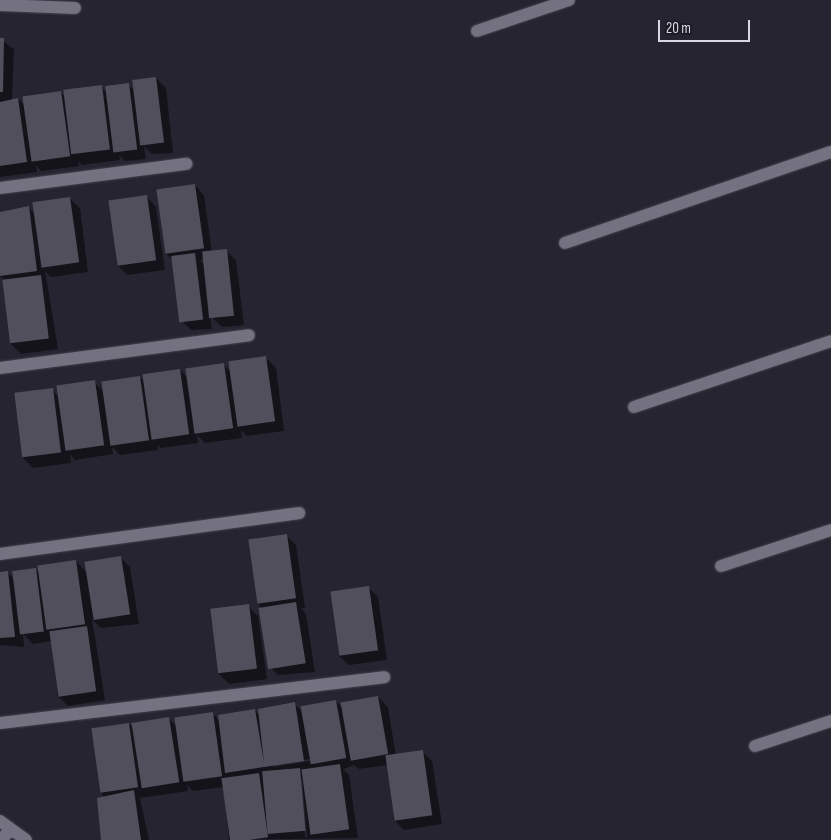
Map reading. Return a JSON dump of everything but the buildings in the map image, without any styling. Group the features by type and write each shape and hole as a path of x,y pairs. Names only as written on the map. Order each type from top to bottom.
{"street":[{"path":"477,31 569,0"},
{"path":"0,5 75,8"},
{"path":"565,243 831,152"},
{"path":"0,188 186,164"},
{"path":"0,368 249,334"},
{"path":"634,407 831,341"},
{"path":"0,554 298,513"},
{"path":"721,566 831,530"},
{"path":"0,723 384,676"},
{"path":"755,746 831,721"},
{"path":"0,821 26,840"},
{"path":"0,840 11,830"}]}
